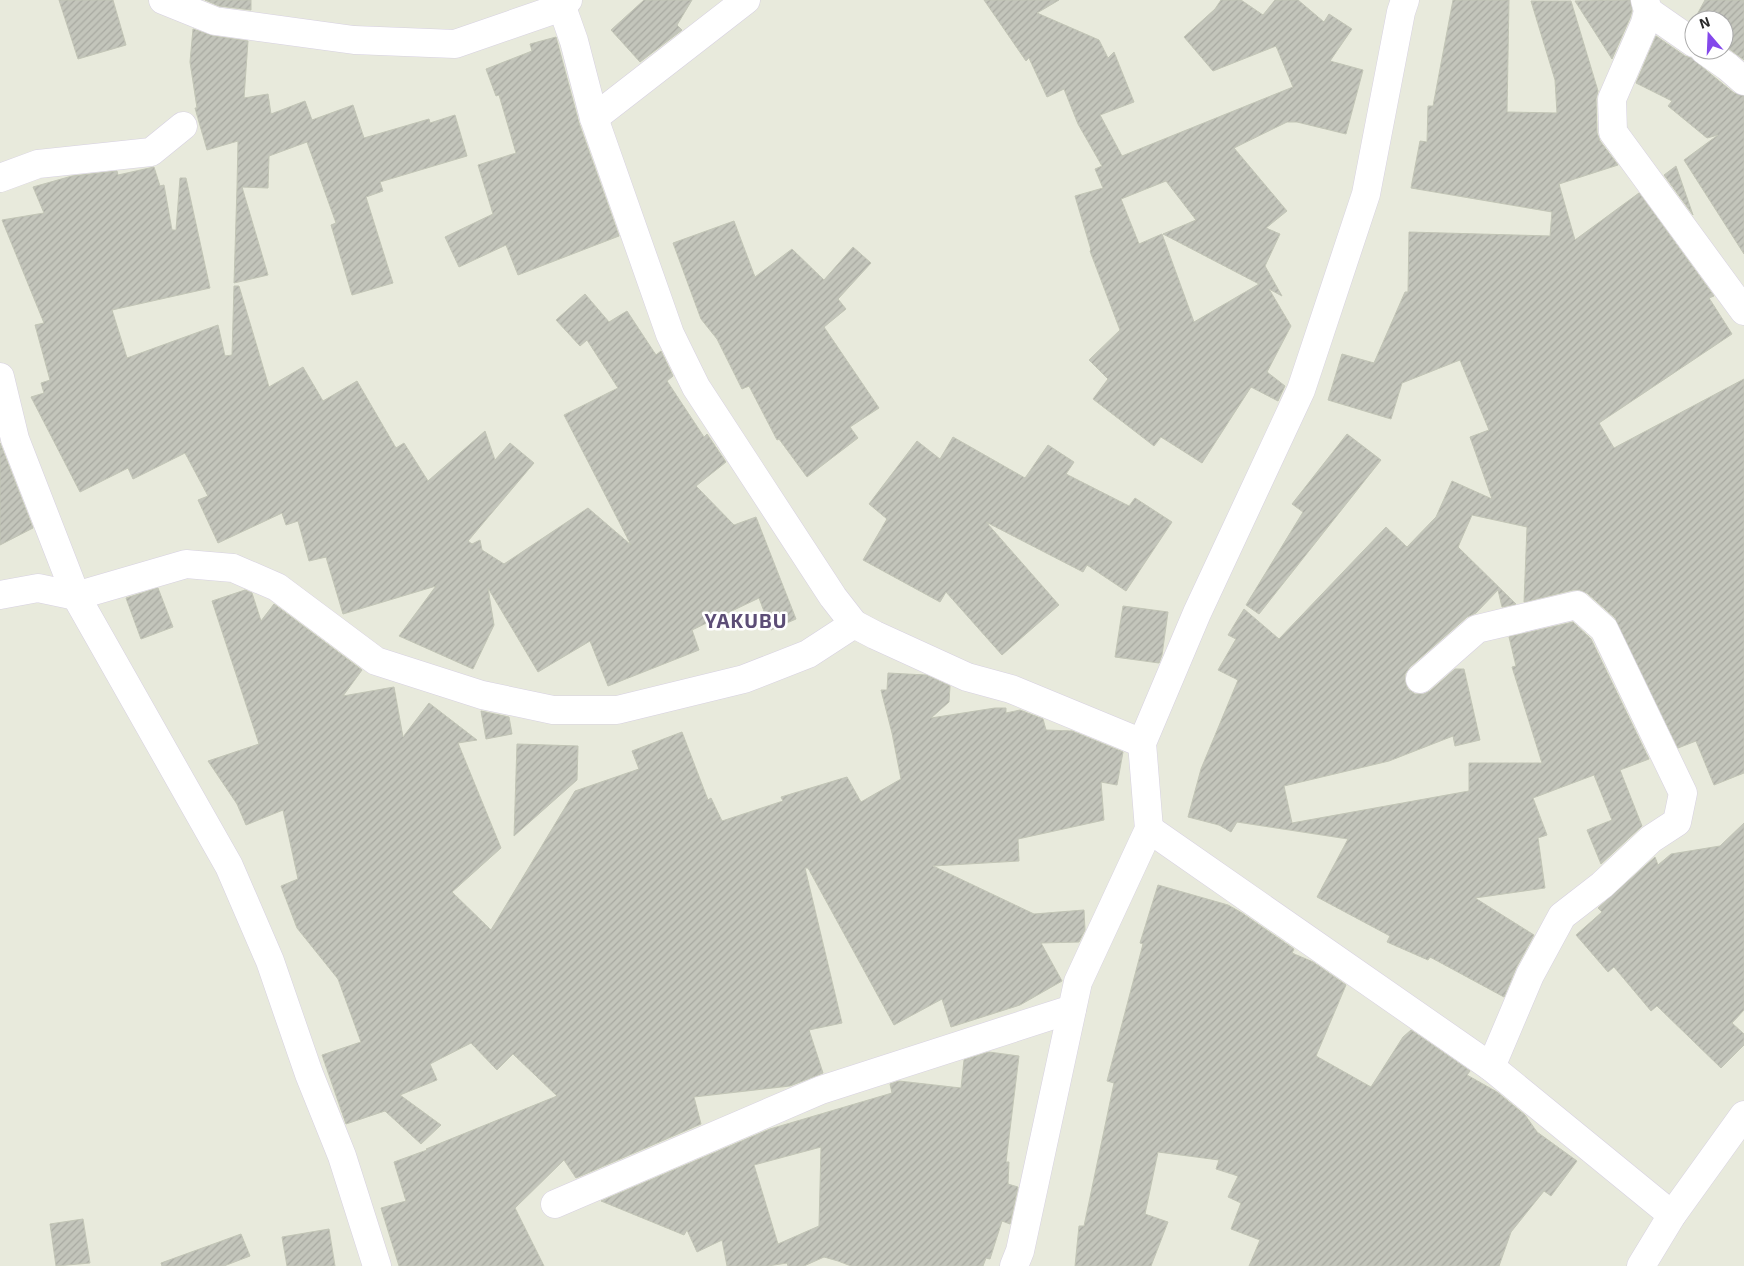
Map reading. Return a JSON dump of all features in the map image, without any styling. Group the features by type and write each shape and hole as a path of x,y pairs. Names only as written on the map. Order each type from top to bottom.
{"street":[{"path":"164,0 215,21 354,40 455,44 565,3 594,118 670,334 696,386 833,597 854,624 967,677 1011,689 1142,743"},
{"path":"594,118 746,0"},
{"path":"1014,1266 1020,1251 1078,982 1149,829 1142,743 1197,613 1301,390 1366,194 1401,12 1405,0"},
{"path":"1646,5 1684,35"},
{"path":"1646,5 1645,23 1612,99 1613,132 1744,311"},
{"path":"1718,60 1744,81"},
{"path":"0,178 38,164 151,152 183,126"},
{"path":"0,377 15,439 76,596 229,866 270,960 309,1074 342,1156 377,1266"},
{"path":"0,595 14,594 38,588 76,596 186,564 232,568 277,587 376,661 482,694 553,710 617,710 744,679 808,654 854,624"},
{"path":"1420,678 1477,629 1577,605 1604,629 1684,793 1678,822 1651,839 1602,886 1562,916 1530,975 1491,1067"},
{"path":"1149,829 1491,1067 1672,1215"},
{"path":"555,1204 821,1090 1072,1008"},
{"path":"1641,1266 1672,1215 1744,1115"}],"building":[{"path":"59,0 113,0 126,45 78,59"},
{"path":"205,0 251,0 251,10 219,6"},
{"path":"644,0 692,0 677,25 682,30 640,62 611,30"},
{"path":"984,0 1059,0 1037,13 1099,40 1108,58 1114,52 1134,102 1100,115 1122,156 1293,87 1276,46 1213,71 1184,37 1215,9 1221,0 1241,0 1263,15 1275,0 1298,0 1324,22 1329,14 1352,29 1330,61 1363,70 1346,134 1297,122 1287,122 1234,148 1287,211 1266,228 1280,234 1265,266 1282,296 1269,289 1291,326 1267,372 1285,386 1278,401 1251,387 1202,463 1161,437 1154,446 1093,399 1108,379 1089,360 1120,330 1090,251 1075,196 1103,188 1095,169 1102,166 1078,124 1064,89 1047,97 1029,58 1026,61","holes":["1166,181 1196,220 1163,234 1259,284 1194,322 1162,234 1139,244 1121,199"]},
{"path":"1453,0 1509,0 1507,112 1557,113 1555,80 1531,1 1571,1 1598,91 1596,99 1597,133 1600,141 1618,165 1559,184 1575,240 1639,193 1714,296 1709,298 1732,334 1599,423 1614,448 1744,379 1744,773 1714,785 1696,741 1678,748 1615,618 1587,593 1580,590 1524,602 1527,527 1472,515 1458,547 1516,604 1502,607 1498,590 1476,613 1467,617 1410,667 1405,674 1405,682 1408,689 1415,694 1424,694 1455,669 1464,669 1480,740 1455,746 1453,736 1389,761 1284,786 1292,823 1469,791 1469,763 1542,763 1512,667 1516,666 1509,637 1573,622 1591,639 1649,759 1620,770 1642,826 1601,864 1587,830 1612,820 1594,775 1533,798 1547,835 1538,838 1545,888 1475,898 1534,935 1516,968 1504,997 1430,957 1428,960 1387,942 1390,936 1317,897 1348,839 1237,822 1231,832 1219,825 1188,817 1201,769 1238,680 1218,670 1236,639 1228,635 1244,609 1279,639 1386,527 1407,547 1436,517 1452,481 1492,499 1470,437 1489,430 1460,360 1402,383 1391,419 1328,400 1342,354 1374,363 1405,292 1408,292 1409,232 1550,236 1552,212 1411,188 1420,141 1427,142 1428,106 1433,106"},
{"path":"1630,0 1632,11 1630,18 1612,59 1575,1"},
{"path":"1705,0 1744,0 1744,60 1734,52 1734,10 1700,10"},
{"path":"193,29 213,36 248,41 244,98 268,94 271,114 305,101 312,120 353,105 364,138 429,119 430,123 455,115 467,156 380,182 383,191 366,197 393,283 352,295 331,225 336,223 307,142 269,156 268,188 242,187 268,275 234,283 238,141 207,150 195,108 197,108 190,62"},
{"path":"1656,36 1684,55 1684,60 1693,60 1734,93 1744,96 1744,254 1684,160 1718,135 1707,138 1668,106 1672,101 1636,83"},
{"path":"556,37 579,123 619,236 518,275 506,245 459,267 445,237 493,214 478,165 516,153 499,95 496,96 486,69 532,51 530,44"},
{"path":"1676,166 1693,215 1664,175"},
{"path":"154,167 160,186 164,185 172,230 176,230 180,178 186,178 210,288 112,310 127,358 218,325 225,356 232,355 234,286 239,286 269,387 303,367 323,401 357,381 396,448 404,443 428,481 485,431 495,460 510,443 534,463 468,541 472,544 480,540 482,550 504,564 588,508 631,545 564,415 618,388 587,340 580,346 556,320 585,294 609,322 627,311 656,355 661,351 673,376 667,381 704,437 707,434 726,462 696,486 734,525 756,517 796,619 771,630 759,598 692,630 699,650 608,686 590,641 538,672 488,588 494,625 473,669 399,636 436,586 343,614 326,557 309,561 298,521 286,525 282,513 218,543 198,500 208,496 185,453 133,479 128,468 80,492 31,397 44,393 41,383 50,380 35,325 44,323 2,220 44,213 33,187 72,176 117,171 118,175"},
{"path":"734,221 755,277 792,249 824,280 853,247 871,263 838,299 846,309 824,327 879,408 850,427 858,438 807,477 779,439 777,440 749,386 742,389 717,339 701,319 673,243"},
{"path":"1347,434 1381,460 1259,614 1246,605 1303,512 1292,504"},
{"path":"953,437 1025,478 1048,445 1074,462 1066,474 1129,506 1135,498 1172,522 1126,591 1087,565 1083,572 986,522 1059,605 1002,655 946,592 940,602 863,560 887,519 869,504 917,441 940,459"},
{"path":"0,443 33,528 0,545"},
{"path":"158,588 173,627 141,639 126,598"},
{"path":"245,590 252,593 261,621 274,604 362,670 343,696 394,687 403,737 429,703 477,740 458,743 501,848 452,892 491,930 575,791 639,769 632,751 682,732 708,800 711,798 722,821 783,801 781,797 847,777 861,802 901,779 881,690 887,690 888,673 926,675 950,686 949,702 931,718 995,708 1006,708 1006,713 1020,710 1043,719 1046,730 1072,731 1123,752 1117,785 1101,782 1104,820 1018,839 1019,861 933,866 1034,914 1084,910 1085,930 1079,942 1041,943 1062,981 1020,1005 951,1027 942,999 894,1025 808,868 805,868 842,1023 809,1030 823,1073 790,1086 694,1097 701,1124 576,1178 564,1160 515,1208 544,1266 399,1266 381,1208 406,1201 394,1162 557,1096 513,1054 497,1070 471,1043 430,1064 437,1080 400,1095 441,1125 421,1144 385,1111 346,1124 322,1055 361,1042 338,979 297,928 281,886 298,879 283,810 246,825 237,804 208,761 259,744 212,601"},
{"path":"1123,606 1168,612 1162,655 1159,663 1115,657"},
{"path":"481,711 509,717 512,734 486,739"},
{"path":"517,744 578,746 577,780 514,836"},
{"path":"1744,823 1744,1010 1732,1023 1744,1034 1744,1045 1721,1068 1657,1006 1651,1011 1614,967 1608,972 1576,935 1602,912 1598,908 1655,857 1658,865 1671,854 1720,846"},
{"path":"1158,885 1228,905 1294,949 1292,953 1313,962 1346,985 1316,1056 1371,1087 1403,1037 1411,1030 1470,1071 1467,1075 1497,1092 1525,1115 1537,1132 1577,1161 1551,1196 1544,1191 1511,1232 1499,1266 1249,1266 1260,1240 1231,1229 1241,1203 1228,1197 1238,1176 1216,1169 1219,1160 1158,1152 1145,1214 1168,1222 1151,1266 1075,1266 1079,1226 1084,1226 1114,1083 1107,1081 1143,944 1140,943"},
{"path":"989,1052 1019,1056 1006,1162 1009,1162 1008,1184 1018,1187 1010,1224 1002,1221 990,1259 986,1258 983,1266 851,1266 824,1257 804,1266 788,1266 787,1263 768,1266 727,1266 722,1240 697,1252 687,1230 684,1235 601,1201 770,1129 892,1093 890,1084 899,1081 961,1088 964,1060","holes":["821,1147 819,1226 778,1244 754,1165"]},
{"path":"83,1219 90,1263 56,1266 50,1224"},
{"path":"329,1229 335,1266 287,1266 282,1237"},
{"path":"241,1234 250,1256 224,1266 162,1266 161,1263"}],"district":[{"name":"YAKUBU","path":"746,620"}]}
